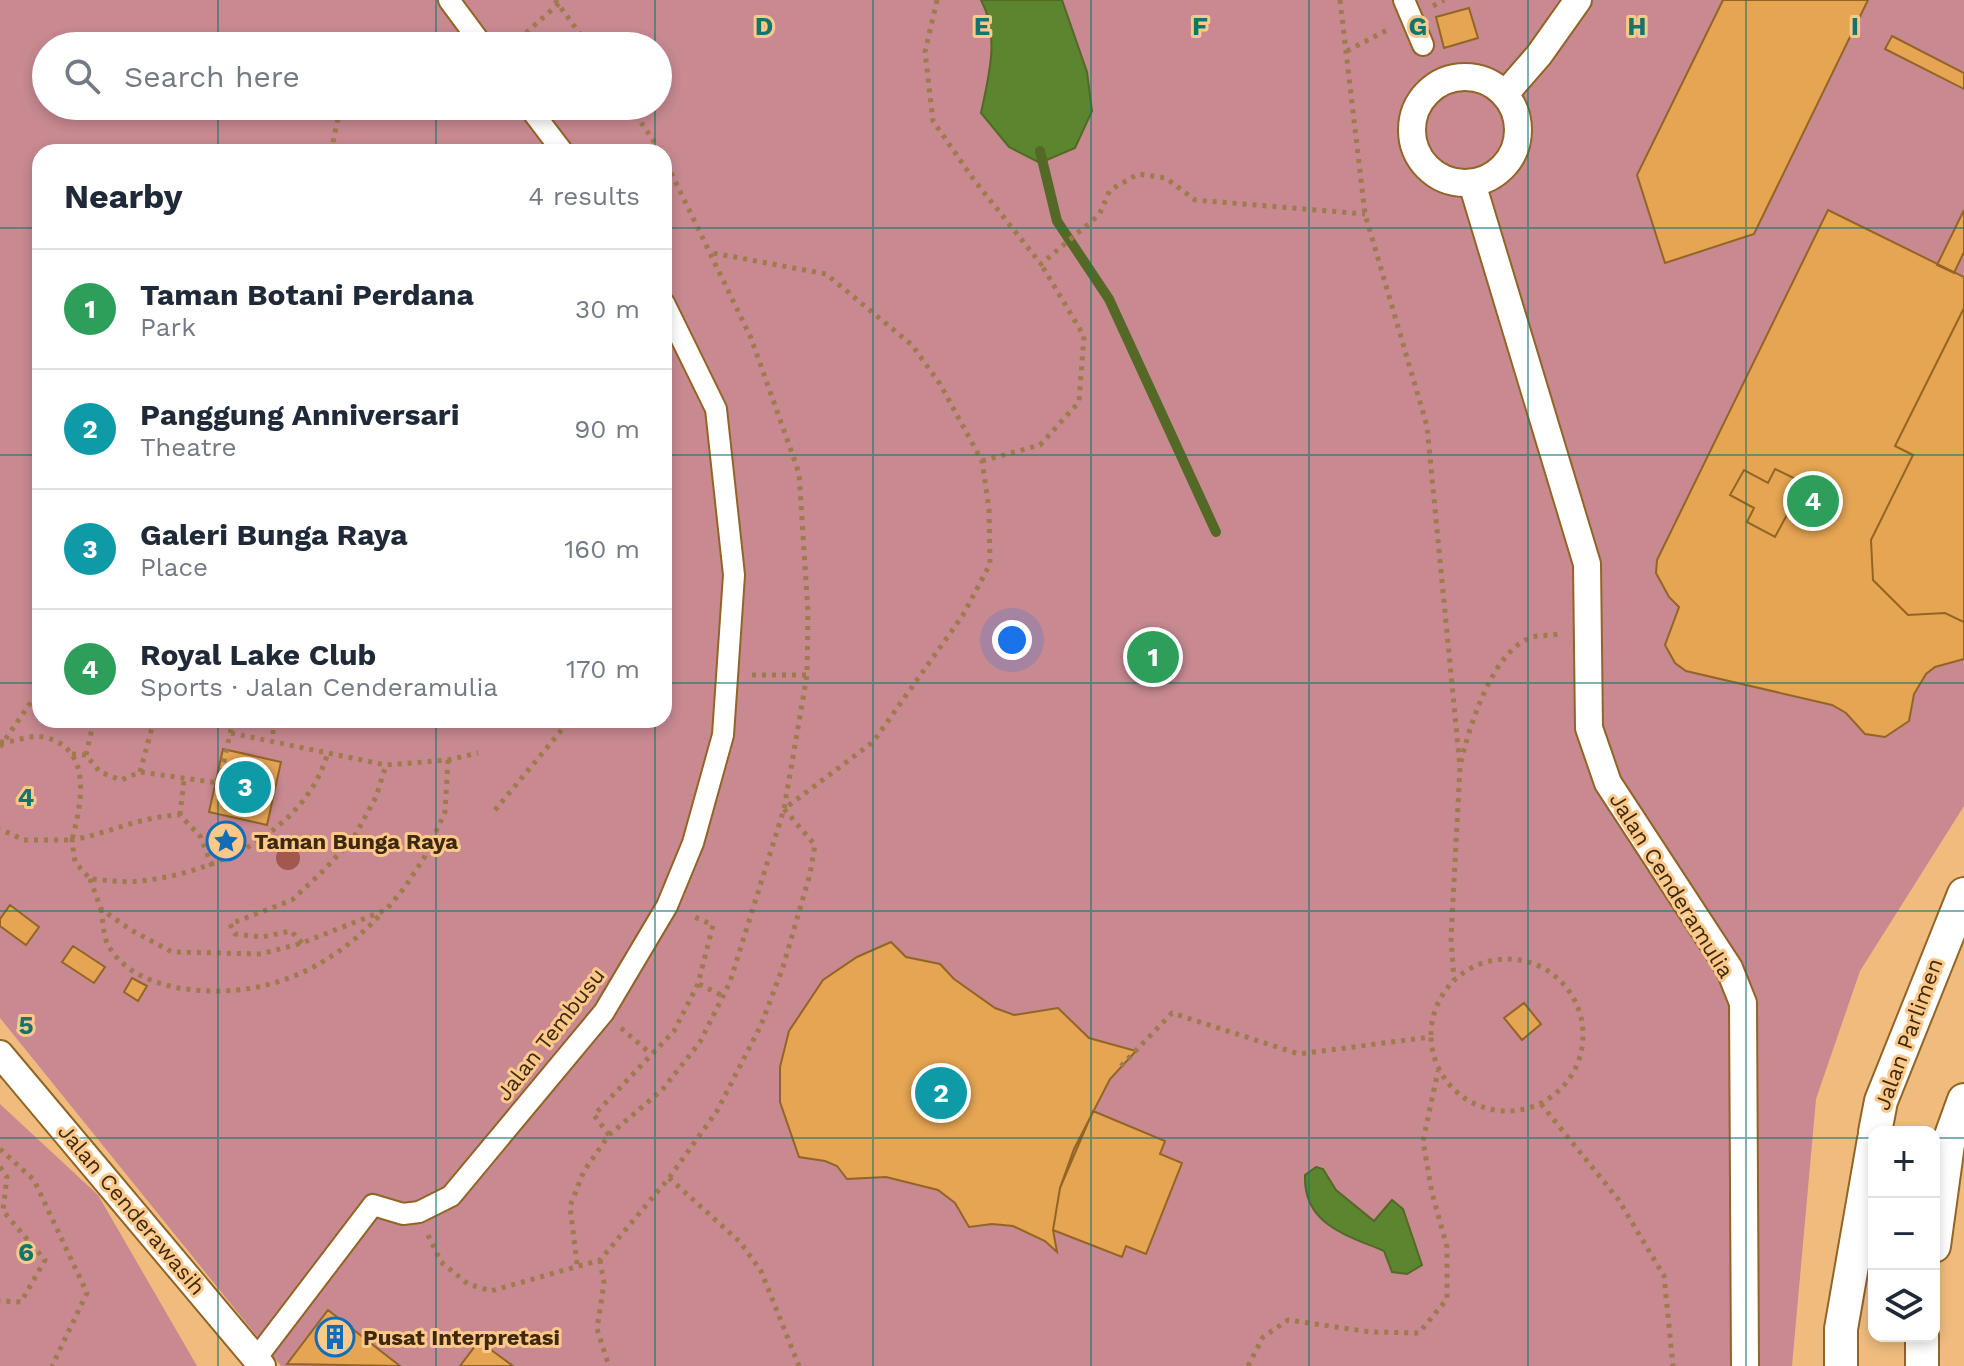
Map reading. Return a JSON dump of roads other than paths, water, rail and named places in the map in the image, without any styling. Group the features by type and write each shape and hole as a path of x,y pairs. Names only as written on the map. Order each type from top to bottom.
{"street":[{"path":"449,0 473,32"},
{"path":"1404,0 1423,45"},
{"path":"1505,94 1539,55 1578,0"},
{"path":"1457,77 1483,80 1505,94 1517,114 1519,137 1510,159 1494,175 1472,183 1457,183 1430,170 1415,146 1414,117 1428,92 1457,77"},
{"path":"539,120 557,144"},
{"name":"Jalan Cenderamulia","path":"1472,183 1587,564 1589,728 1608,783 1729,968 1743,1003 1745,1366"},
{"name":"Jalan Tembusu","path":"260,1361 373,1205 403,1214 419,1212 451,1196 604,1012 667,906 693,843 723,735 734,575 716,409 672,319"},
{"name":"Jalan Parlimen","path":"1876,1126 1881,1101 1964,894"},
{"name":"Jalan Cenderawasih","path":"0,1054 260,1361"},
{"path":"1940,1202 1948,1144 1964,1100"},
{"name":"Jalan Parlimen","path":"1841,1366 1841,1329 1868,1174"},
{"path":"1922,1342 1922,1366"}],"waterway":[{"path":"1040,151 1057,221 1109,299 1216,532"}],"place":[{"name":"Royal Lake Club","path":"1813,501"},
{"name":"Taman Botani Perdana","path":"1153,657"},
{"name":"Galeri Bunga Raya","path":"245,787"},
{"name":"Taman Bunga Raya","path":"226,841"},
{"name":"Panggung Anniversari","path":"941,1093"},
{"name":"Pusat Interpretasi","path":"335,1337"}]}
